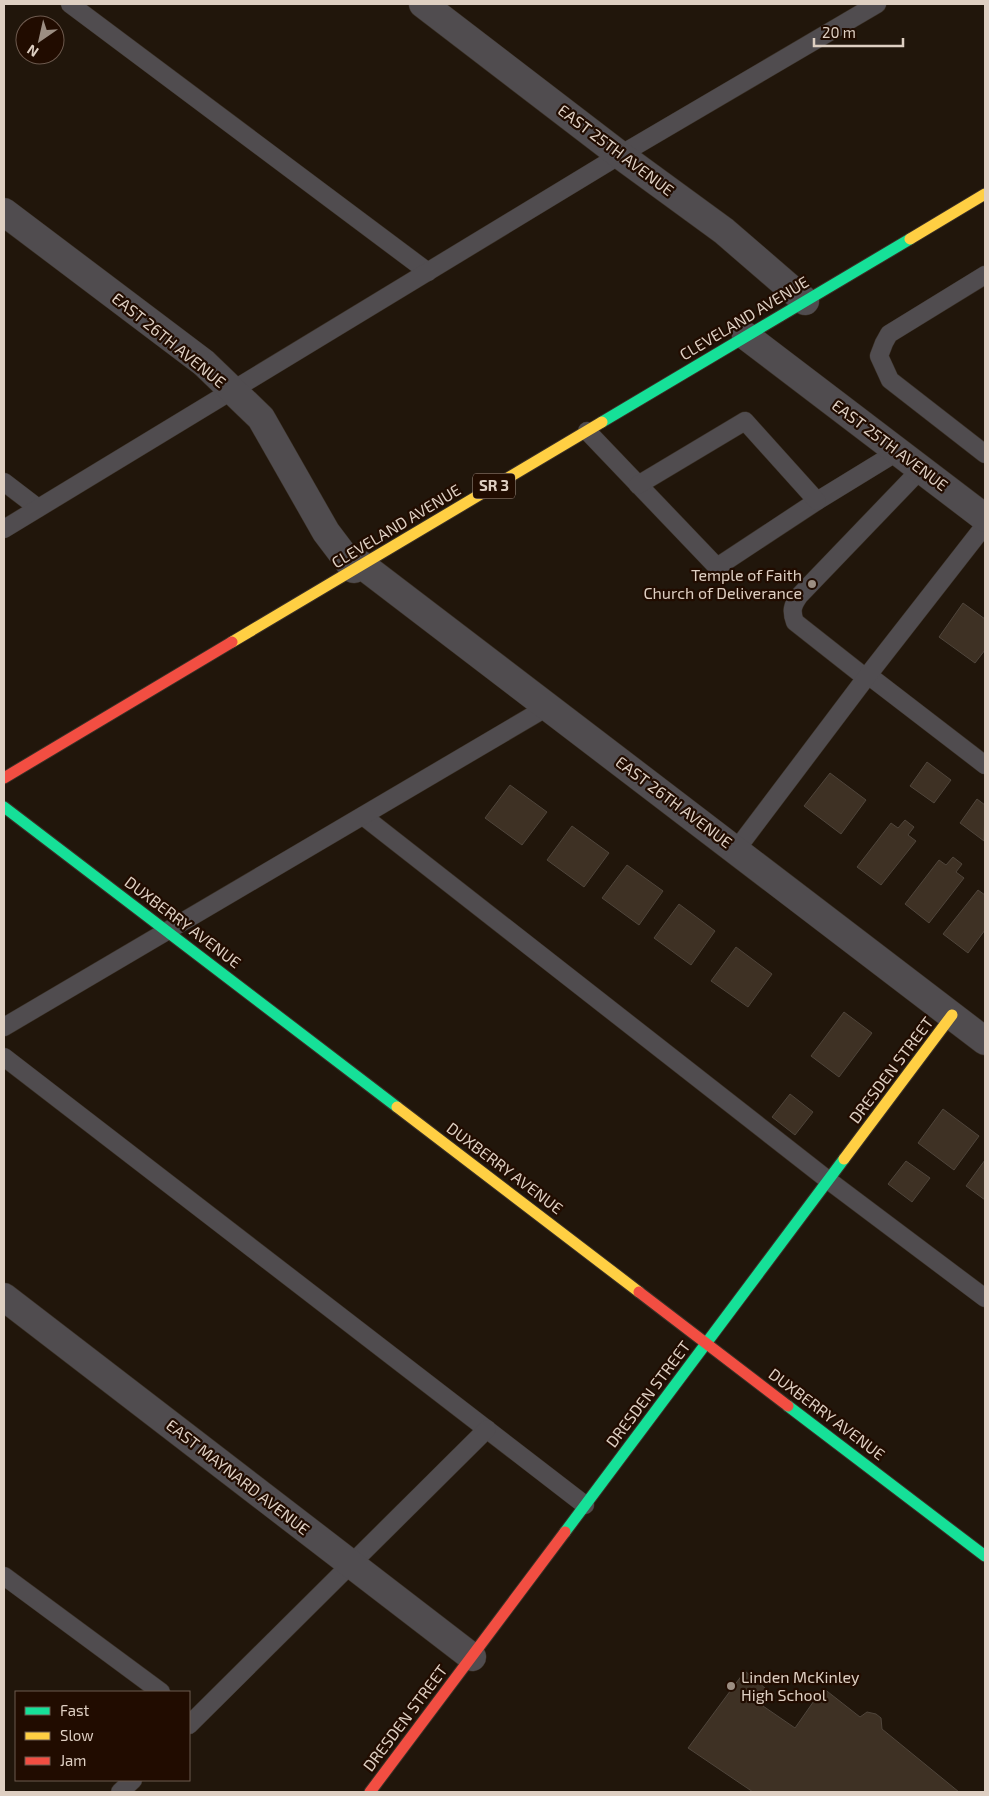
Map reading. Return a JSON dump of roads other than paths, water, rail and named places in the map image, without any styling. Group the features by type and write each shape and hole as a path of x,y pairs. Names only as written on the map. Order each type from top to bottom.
{"street":[{"name":"EAST 25TH AVENUE","path":"423,4 620,155 724,231 805,301"},
{"name":"CLEVELAND AVENUE","path":"4,778 985,194"},
{"name":"EAST 26TH AVENUE","path":"4,212 204,363 261,418 326,532 358,567 393,590 549,706 985,1041"},
{"name":"EAST 25TH AVENUE","path":"746,336 985,518"},
{"name":"DUXBERRY AVENUE","path":"4,807 985,1556"},
{"name":"DRESDEN STREET","path":"370,1792 952,1016"},
{"name":"EAST MAYNARD AVENUE","path":"4,1297 472,1657"}],"lane":[{"path":"70,4 428,272"},
{"path":"4,529 620,155 877,4"},
{"path":"985,275 889,334 879,356 890,380 985,454"},
{"path":"638,484 745,421 817,501"},
{"path":"587,431 717,566 897,452"},
{"path":"921,469 799,596 793,604 791,612 795,622 985,766"},
{"path":"4,482 38,508"},
{"path":"736,850 867,676 985,525"},
{"path":"4,1027 549,706"},
{"path":"362,816 828,1180 985,1298"},
{"path":"4,1057 585,1505"},
{"path":"191,1718 351,1564 487,1429"},
{"path":"4,1576 160,1691"},
{"path":"120,1792 132,1781"}],"place":[{"name":"Temple of Faith Church of Deliverance","path":"812,584"},
{"name":"Linden McKinley High School","path":"731,1686"}]}
